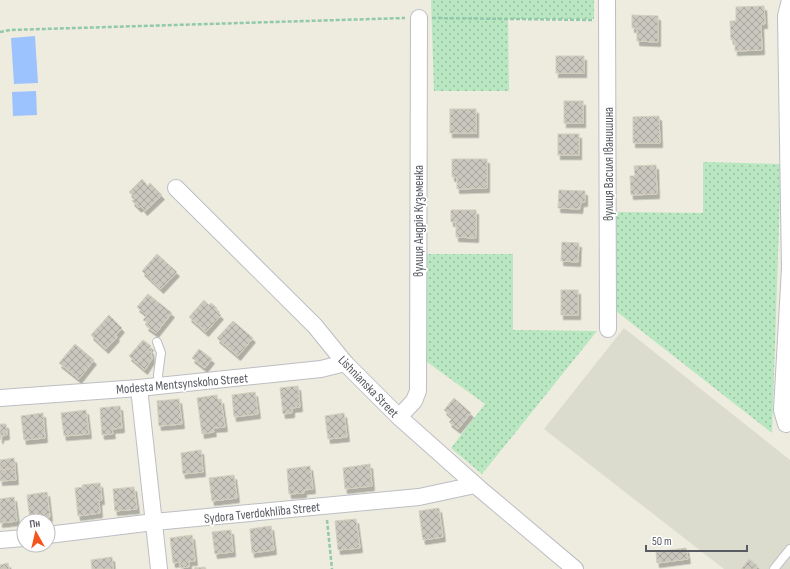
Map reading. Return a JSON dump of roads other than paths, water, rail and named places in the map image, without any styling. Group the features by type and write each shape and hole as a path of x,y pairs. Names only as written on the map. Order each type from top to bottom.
{"street":[{"name":"вулиця Василя Іванишина","path":"607,0 608,328"},
{"path":"786,424 782,410 790,268 786,16 790,0"},
{"name":"вулиця Андрія Кузьменка","path":"399,417 414,401 418,392 419,18"},
{"name":"Lishnianska Street","path":"176,188 315,326 345,363 399,417 475,485 575,569"},
{"name":"Modesta Mentsynskoho Street","path":"0,398 159,386 321,369 345,363"},
{"path":"139,388 159,569"},
{"name":"Sydora Tverdokhliba Street","path":"56,534 154,522 419,497 475,485"},
{"path":"0,540 16,539"}],"lane":[{"path":"157,342 161,353 158,375 159,386"},
{"path":"774,569 790,549"}],"water":[{"path":"35,36 38,83 14,84 11,38"},
{"path":"36,91 37,115 13,116 12,92"}]}
